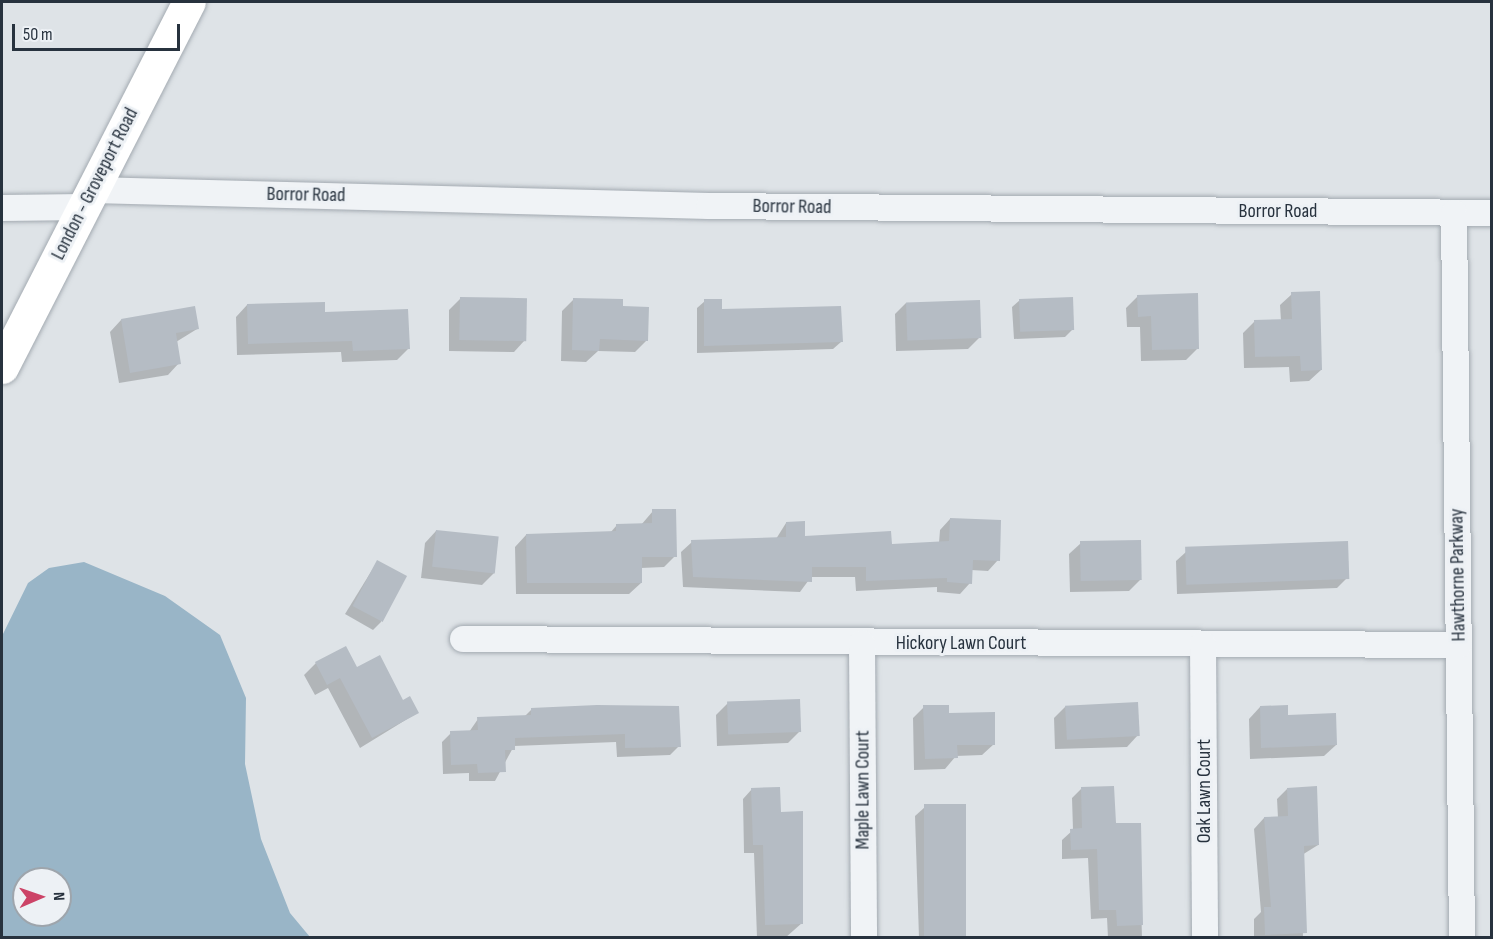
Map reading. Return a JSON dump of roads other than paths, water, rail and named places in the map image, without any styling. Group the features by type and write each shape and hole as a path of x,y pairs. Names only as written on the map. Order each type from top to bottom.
{"main road":[{"name":"London - Groveport Road","path":"2,368 189,2"}],"street":[{"name":"Borror Road","path":"2,208 88,199 1491,213"},
{"name":"Hawthorne Parkway","path":"1454,213 1462,938"},
{"name":"Hickory Lawn Court","path":"463,639 1459,645"},
{"name":"Maple Lawn Court","path":"862,643 864,938"},
{"name":"Oak Lawn Court","path":"1203,644 1205,938"}],"water":[{"path":"84,562 165,596 220,635 246,698 245,764 261,839 290,913 310,937 2,937 2,636 28,583 49,568"}]}
